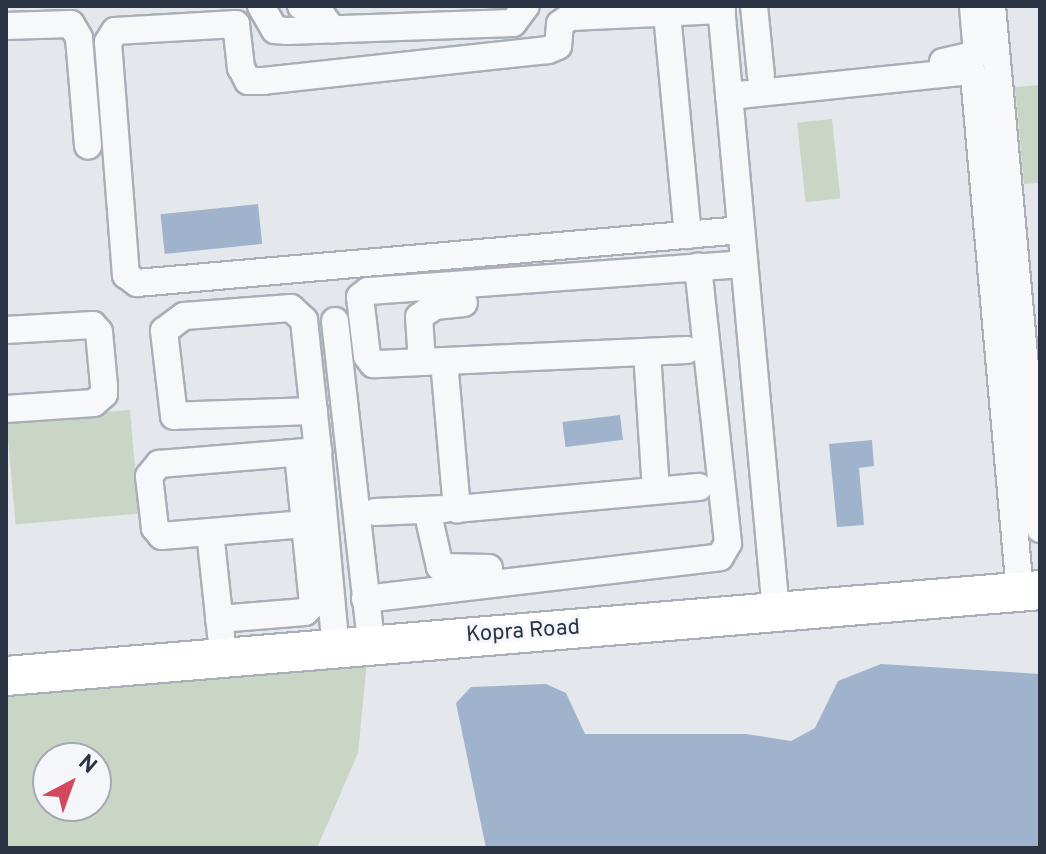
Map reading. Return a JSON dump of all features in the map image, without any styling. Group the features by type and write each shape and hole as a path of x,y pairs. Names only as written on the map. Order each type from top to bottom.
{"street":[{"path":"261,6 275,30 333,30 461,16 513,23 526,6"},
{"path":"301,6 323,17 333,30"},
{"path":"754,6 761,76"},
{"path":"728,88 761,76 968,60 978,49 973,6"},
{"path":"992,6 1040,529"},
{"path":"741,230 137,283 126,275 108,42 115,31 236,24 241,68 248,81 264,81 548,50 558,46 560,24 570,17 667,14 722,8 776,612"},
{"path":"667,14 688,235"},
{"path":"6,26 71,24 79,38 88,146"},
{"path":"728,88 963,72 974,75 1030,591"},
{"path":"687,350 373,364 366,348 363,292 744,264"},
{"path":"364,591 720,557 728,543 687,268"},
{"path":"457,509 433,361 419,317 435,306 464,303"},
{"path":"219,619 310,608 313,598 305,524 314,411 304,320 291,308 184,316 164,331 174,416 314,411"},
{"path":"335,321 364,591 354,646"},
{"path":"6,330 93,325 99,332 104,386 104,394 94,403 6,409"},
{"path":"647,352 656,491"},
{"path":"311,449 354,646"},
{"path":"305,524 157,533 149,476 153,467 311,449"},
{"path":"375,512 457,509 699,487"},
{"path":"427,510 440,567 489,568"},
{"path":"210,532 224,658"},
{"name":"Kopra Road","path":"6,676 1030,591"}],"green space":[{"path":"1040,85 1040,183 1024,184 1015,87"},
{"path":"832,119 840,199 806,202 797,123"},
{"path":"130,410 139,514 16,524 6,421"},
{"path":"367,661 358,753 317,848 6,848 6,697"}],"water":[{"path":"258,204 262,244 165,254 161,214"},
{"path":"620,415 623,440 565,447 562,422"},
{"path":"872,440 874,466 859,468 864,525 837,527 829,444"},
{"path":"881,664 1040,674 1040,848 486,848 456,703 471,687 546,684 566,693 585,734 746,734 791,741 815,728 838,681"}]}
